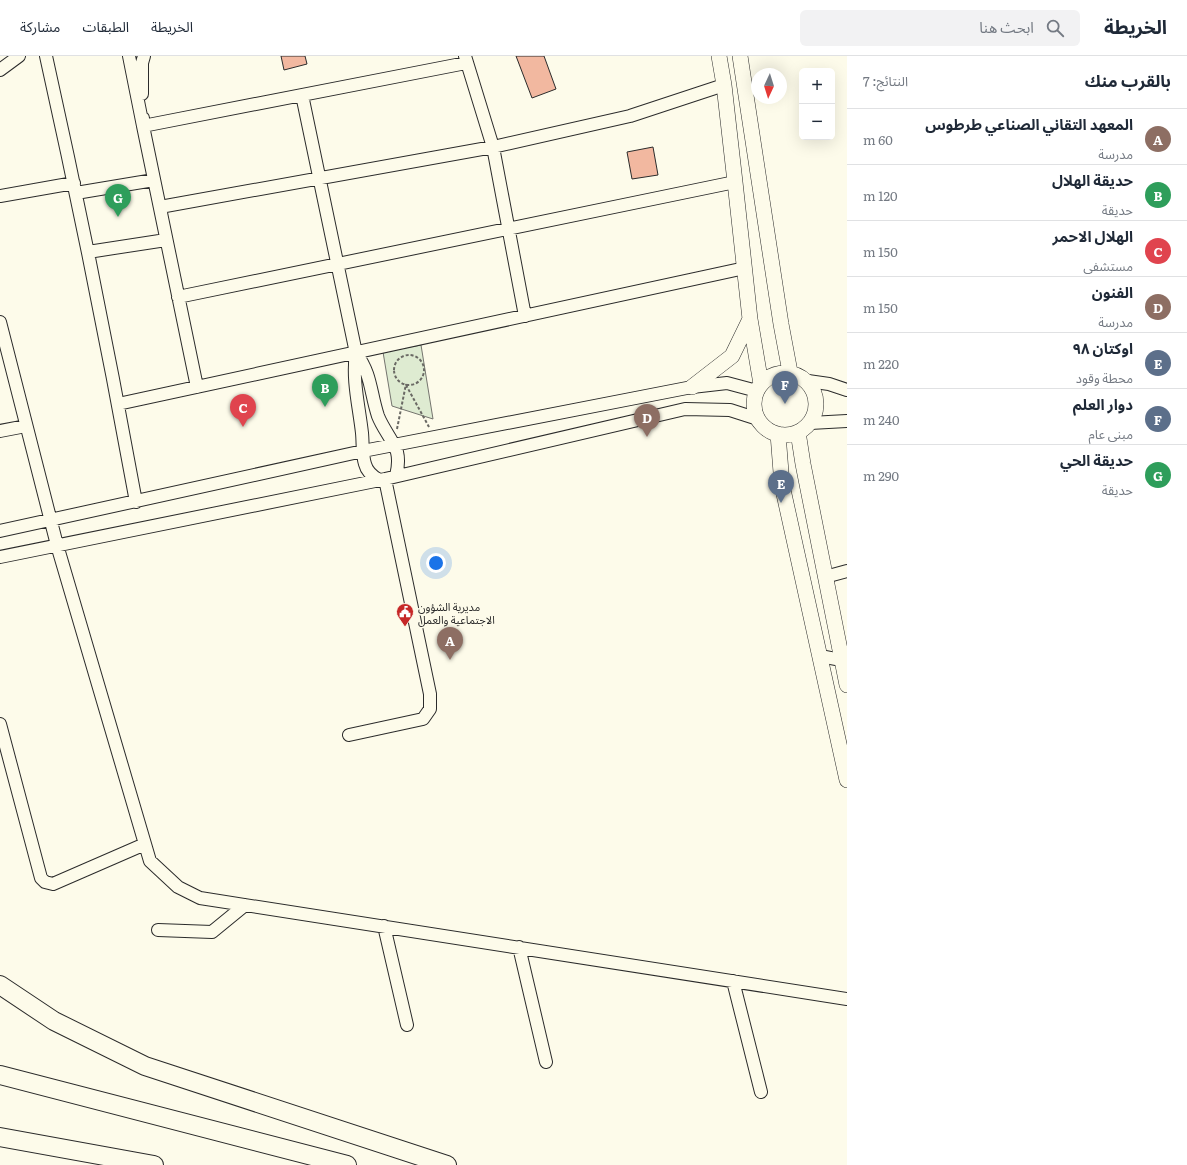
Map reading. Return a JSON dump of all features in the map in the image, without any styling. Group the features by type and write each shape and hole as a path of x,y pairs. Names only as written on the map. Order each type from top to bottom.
{"highway":[{"path":"0,985 54,1021 145,1066 447,1165"},
{"path":"0,1075 347,1165"},
{"path":"0,1138 154,1165"}],"main road":[{"path":"719,56 736,182 750,320 759,387 754,401 755,412 758,420 770,431 788,435 804,428 814,417 816,407 813,389 808,381 800,375 790,372 774,374 759,387"},
{"path":"740,56 781,324 790,372"},
{"path":"692,387 732,356 750,320"},
{"path":"804,428 803,464 825,577 844,660 847,685"},
{"path":"778,434 782,485 847,780"}],"street":[{"path":"0,70 19,56"},
{"path":"46,56 88,252 136,502"},
{"path":"129,56 197,387"},
{"path":"143,126 142,63 144,56"},
{"path":"143,126 302,95 465,59 492,147 525,316"},
{"path":"160,207 492,147 630,116 724,85"},
{"path":"302,95 356,353 354,378 361,420 365,464 367,469 374,477 387,478"},
{"path":"0,196 154,180"},
{"path":"178,297 736,182"},
{"path":"88,252 166,240"},
{"path":"118,404 745,268"},
{"path":"0,322 57,545 150,861 178,887 200,898 847,999"},
{"path":"349,735 423,719 430,709 430,694 387,478 398,463 394,446 383,428 378,415 368,375 362,361 356,353"},
{"path":"808,381 829,384 847,390"},
{"path":"0,531 51,521 363,451 692,387 727,383 759,387"},
{"path":"0,557 387,478 685,409 730,410 758,420"},
{"path":"804,428 847,421"},
{"path":"0,431 26,426"},
{"path":"825,577 847,572"},
{"path":"820,656 844,660"},
{"path":"0,724 41,878 45,882 53,884 145,844"},
{"path":"158,930 212,932 245,905"},
{"path":"384,926 407,1025"},
{"path":"519,947 546,1062"},
{"path":"733,981 761,1092"}],"path":[{"path":"406,384 416,383 423,376 424,371 424,366 418,358 409,354 400,357 394,365 395,375 397,379 406,384 435,437"},
{"path":"394,446 406,384"}],"green space":[{"path":"421,345 433,419 392,406 383,352"}],"building":[{"path":"281,56 305,56 307,64 284,70"},
{"path":"516,56 544,56 556,89 532,98"},
{"path":"653,147 658,175 632,179 627,152"}],"place":[{"name":"حديقة الحي","path":"118,217"},
{"name":"دوار العلم","path":"785,404"},
{"name":"حديقة الهلال","path":"325,407"},
{"name":"الهلال الاحمر","path":"243,427"},
{"name":"الفنون","path":"647,437"},
{"name":"اوكتان ٩٨","path":"781,503"},
{"name":"مديرية الشؤون الاجتماعية والعمل","path":"405,627"},
{"name":"المعهد التقاني الصناعي طرطوس","path":"450,660"}]}
